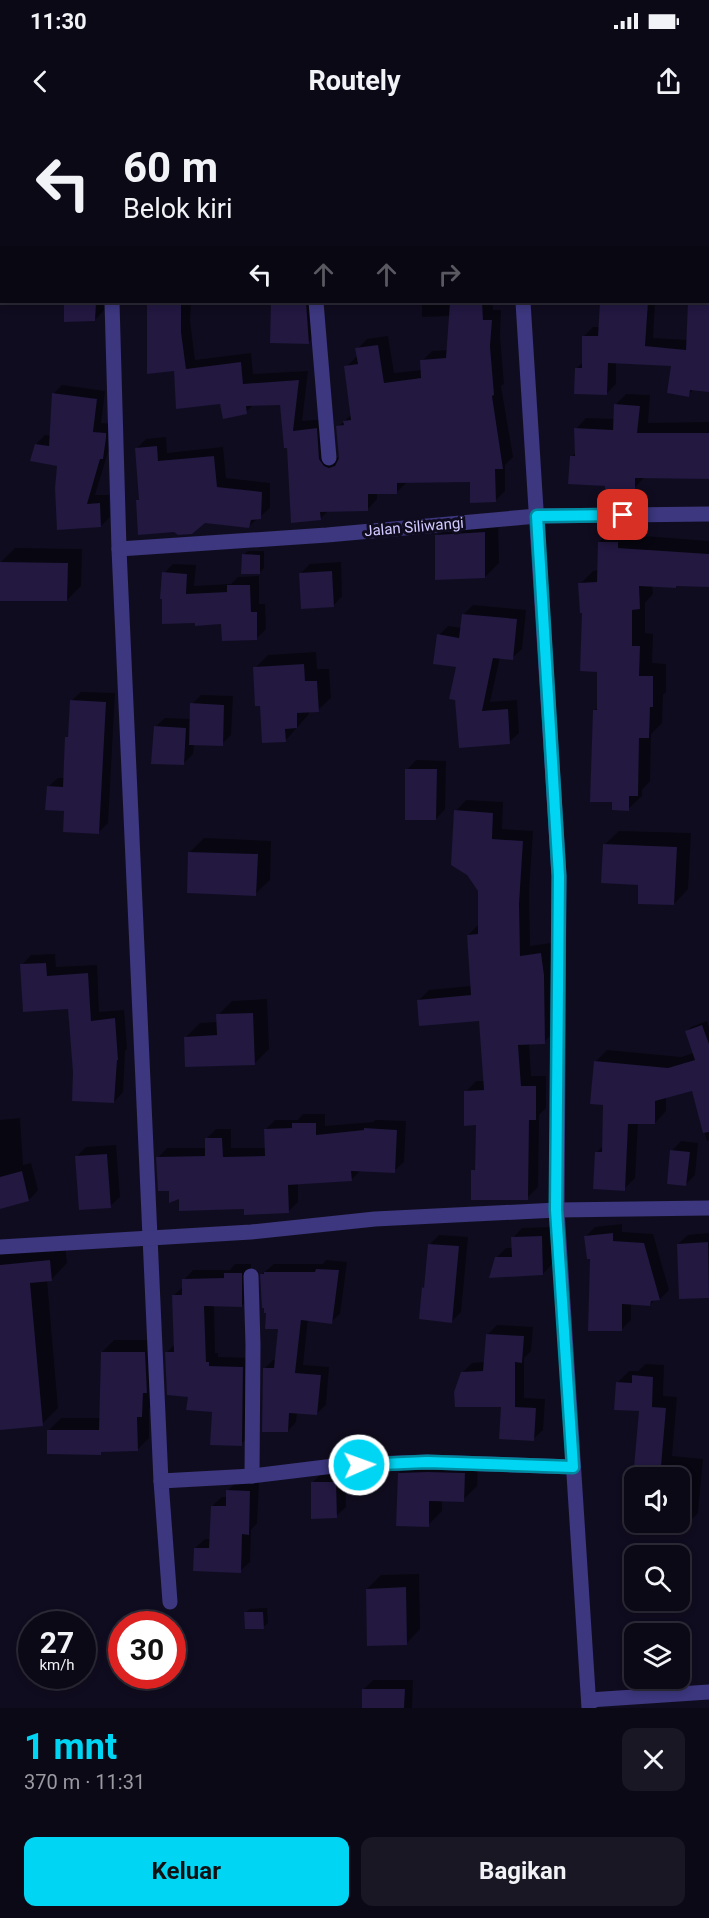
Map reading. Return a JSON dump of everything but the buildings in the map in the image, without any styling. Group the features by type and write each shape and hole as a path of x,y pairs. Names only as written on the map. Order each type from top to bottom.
{"street":[{"path":"112,303 119,549 161,1481 170,1602"},
{"path":"316,303 329,458"},
{"path":"523,303 559,876 556,1210 589,1704 709,1692"},
{"name":"Jalan Siliwangi","path":"119,549 327,535 537,516 709,514"},
{"path":"0,1247 251,1232 375,1219 556,1210 709,1208"},
{"path":"251,1276 252,1476"},
{"path":"161,1481 252,1476 342,1466 427,1462 573,1467"}],"route":[{"path":"359,1465 427,1462 573,1467 556,1210 559,876 537,516 623,515"}]}
